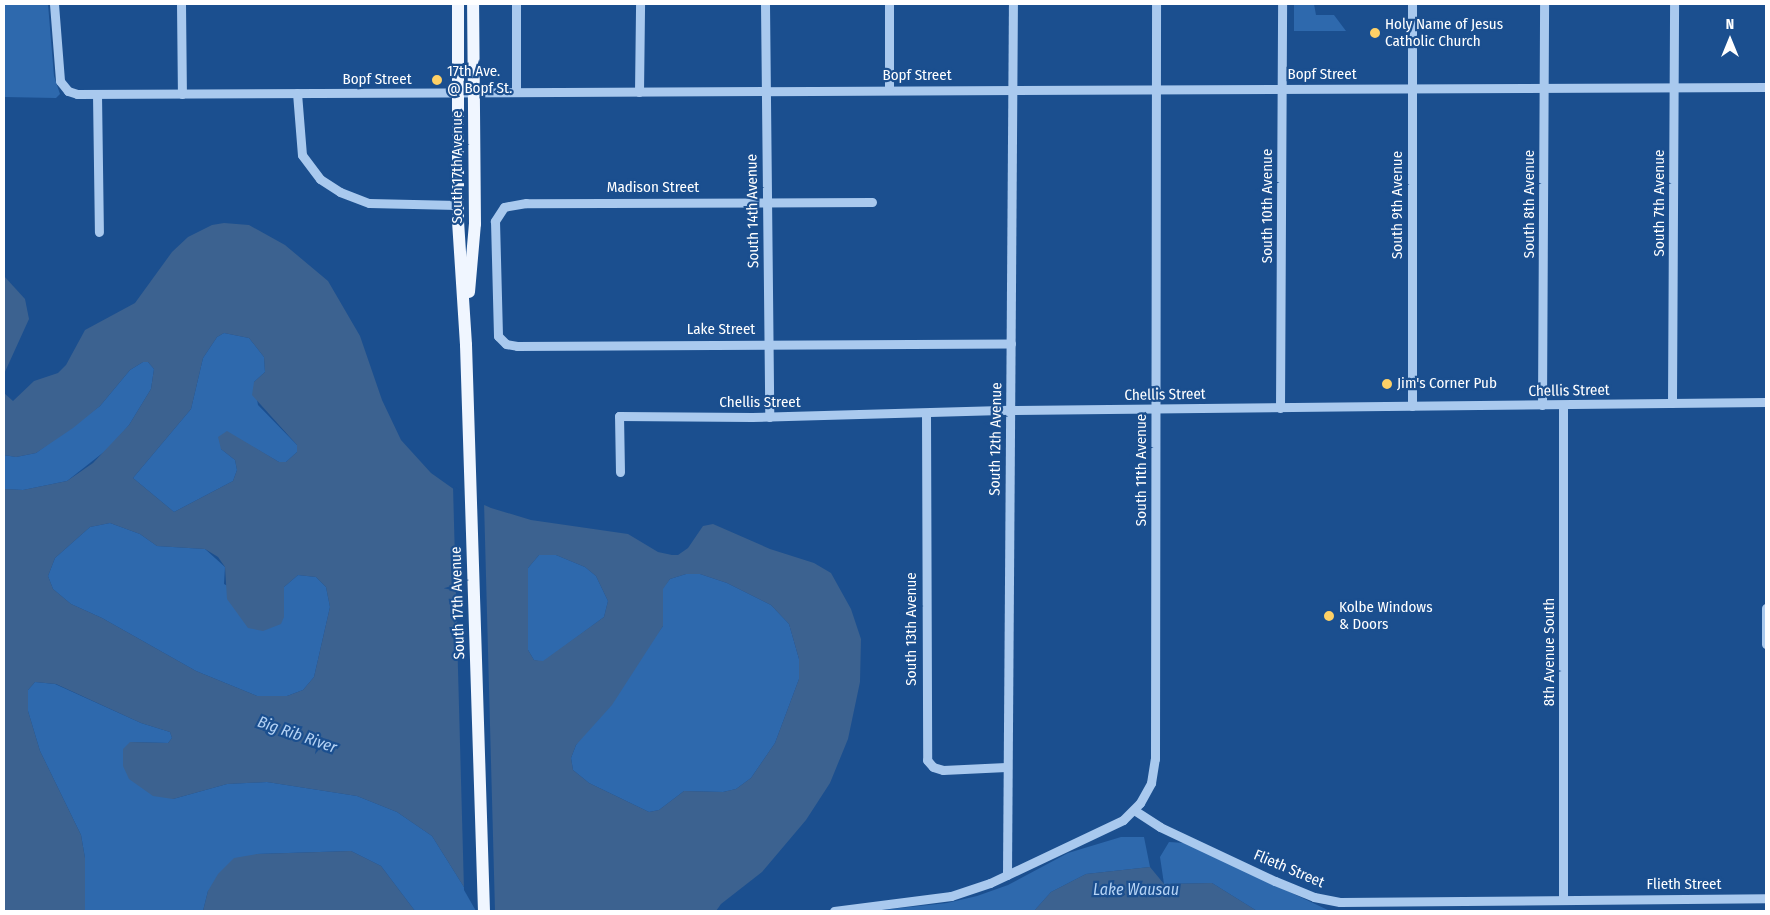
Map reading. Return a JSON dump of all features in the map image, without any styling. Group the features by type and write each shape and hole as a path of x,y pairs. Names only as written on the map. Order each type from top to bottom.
{"main road":[{"name":"South 17th Avenue","path":"458,4 458,205 471,474 484,911"},
{"name":"South 17th Avenue","path":"465,330 474,232 473,4"}],"street":[{"name":"Bopf Street","path":"54,4 60,82 68,91 97,94 1766,87"},
{"path":"181,4 182,94"},
{"path":"516,4 516,92"},
{"path":"639,92 640,4"},
{"name":"South 14th Avenue","path":"765,4 769,417"},
{"path":"889,4 889,90"},
{"name":"South 12th Avenue","path":"1007,875 1006,768 1013,4"},
{"name":"South 11th Avenue","path":"1134,810 1147,792 1155,759 1156,4"},
{"name":"South 10th Avenue","path":"1280,408 1282,4"},
{"name":"South 9th Avenue","path":"1412,4 1412,406"},
{"name":"South 8th Avenue","path":"1542,405 1544,4"},
{"name":"South 7th Avenue","path":"1672,403 1674,4"},
{"path":"297,93 302,155 307,165 332,186 369,203 458,205"},
{"path":"97,94 99,232"},
{"name":"Madison Street","path":"496,273 495,216 510,205 872,202"},
{"name":"Lake Street","path":"496,273 496,330 499,338 509,344 1011,343"},
{"name":"Chellis Street","path":"620,472 619,416 769,417 926,414 1010,410 1766,402"},
{"name":"8th Avenue South","path":"1563,405 1563,900"},
{"name":"South 13th Avenue","path":"926,414 927,760 933,767 944,770 1006,768"},
{"path":"1766,608 1766,644"},
{"path":"834,911 951,896 1007,875 1110,827 1134,810"},
{"name":"Flieth Street","path":"1134,810 1160,826 1275,881 1327,900 1766,898"}],"shaded area":[{"path":"4,4 48,4 54,76 60,94 56,98 4,97"},
{"path":"1294,4 1314,4 1316,15 1334,15 1346,31 1294,31"},
{"path":"224,333 249,338 264,357 265,372 254,382 258,405 297,445 297,452 286,462 279,462 227,432 221,449 235,460 237,470 233,481 174,512 133,478 191,409 203,358 217,337"},
{"path":"143,362 148,362 154,369 151,389 129,425 109,448 67,481 23,490 4,489 4,455 16,457 36,453 100,406 130,370"},
{"path":"110,523 140,534 157,546 205,549 225,567 224,584 284,617 284,587 298,575 316,577 326,587 330,607 314,677 303,690 287,696 257,696 196,671 102,618 71,604 53,589 48,576 55,558 90,527"},
{"path":"539,555 556,555 585,567 596,576 608,601 604,617 543,662 534,660 528,650 528,568"},
{"path":"686,574 700,574 727,583 771,605 789,624 799,659 799,679 775,743 751,778 736,789 723,792 684,791 659,810 649,812 589,783 573,770 571,758 576,745 663,626 662,589 670,579"},
{"path":"35,682 55,684 141,723 170,732 172,738 168,743 130,742 173,799 227,784 267,782 357,796 397,812 432,836 479,911 415,911 381,866 351,851 257,854 208,891 203,911 85,911 85,858 81,835 40,751 28,711 28,690"},
{"path":"1121,837 1144,837 1150,867 1086,874 1051,892 1034,911 873,911 947,903 977,896 1008,885 1068,853"},
{"path":"1169,842 1185,843 1330,911 1257,911 1212,883 1164,884 1160,857"}],"water":[{"name":"Big Rib River","path":"224,223 249,225 285,245 328,281 360,336 382,400 401,440 431,473 462,495 491,508 531,520 628,534 658,552 672,555 678,555 688,548 703,526 713,524 770,549 814,563 831,573 851,609 861,639 860,682 848,739 830,783 806,820 762,872 721,904 716,911 479,911 432,836 397,812 357,796 267,782 227,784 173,799 153,796 129,779 123,766 123,749 130,742 168,743 172,738 170,732 141,723 56,684 35,682 28,690 28,711 40,751 81,835 85,858 85,911 4,911 4,489 23,490 67,481 93,463 129,425 151,389 154,369 148,362 143,362 130,370 100,406 73,428 36,453 16,457 4,455 4,393 13,401 34,381 58,373 66,365 85,330 135,303 172,252 188,237 212,225","holes":["224,333 249,338 264,357 265,372 254,382 252,395 297,445 297,452 286,462 279,462 227,431 218,437 221,449 235,460 237,470 233,481 174,512 133,478 191,409 203,358 217,337","110,523 140,534 157,546 205,549 218,557 225,567 227,599 248,628 263,631 281,624 284,617 284,587 298,575 316,577 326,587 330,607 314,677 303,690 287,696 257,696 196,671 102,618 71,604 53,589 48,576 55,558 90,527","539,555 556,555 585,567 596,576 608,601 604,617 543,661 534,660 528,650 528,568","686,574 700,574 727,583 771,605 789,624 799,659 799,679 775,743 751,778 736,789 723,792 684,791 659,810 649,812 589,783 573,770 571,758 576,745 612,705 663,626 663,589 670,579"]},
{"path":"4,276 25,299 29,319 4,374"},
{"path":"351,851 381,866 415,911 203,911 208,891 218,874 234,858 257,854"},
{"name":"Lake Wausau","path":"1150,867 1164,884 1212,883 1257,911 1034,911 1051,892 1086,874"}],"pier":[{"path":"453,486 484,502 495,911 476,911 464,890"}],"place":[{"name":"Holy Name of Jesus Catholic Church","path":"1375,33"},
{"name":"17th Ave. @ Bopf St.","path":"437,80"},
{"name":"Jim's Corner Pub","path":"1387,384"},
{"name":"Kolbe Windows & Doors","path":"1329,616"}]}
